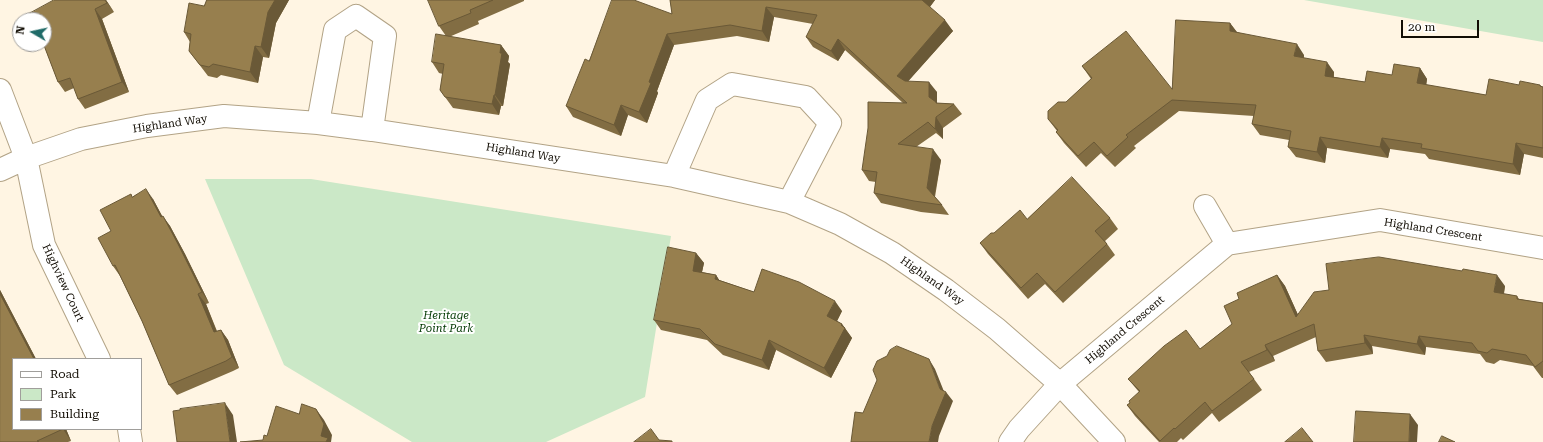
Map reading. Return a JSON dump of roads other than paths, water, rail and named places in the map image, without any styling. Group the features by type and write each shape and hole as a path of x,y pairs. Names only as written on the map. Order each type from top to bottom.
{"street":[{"path":"318,123 335,30 356,16 385,36 372,130"},
{"path":"674,176 707,100 732,84 806,97 830,124 789,202"},
{"path":"0,90 26,158"},
{"name":"Highland Way","path":"0,170 26,158 81,138 147,126 224,116 318,123 372,130 674,176 789,202 840,224 892,253 946,290 997,329 1060,384 1107,439"},
{"name":"Highview Court","path":"26,158 44,245 99,358"},
{"path":"1205,206 1227,244"},
{"name":"Highland Crescent","path":"1060,384 1227,244 1380,220 1543,248"},
{"path":"1010,442 1019,429 1060,384"},
{"path":"129,430 131,442"}],"park label":[{"name":"Heritage Point Park","path":"446,322"}]}
